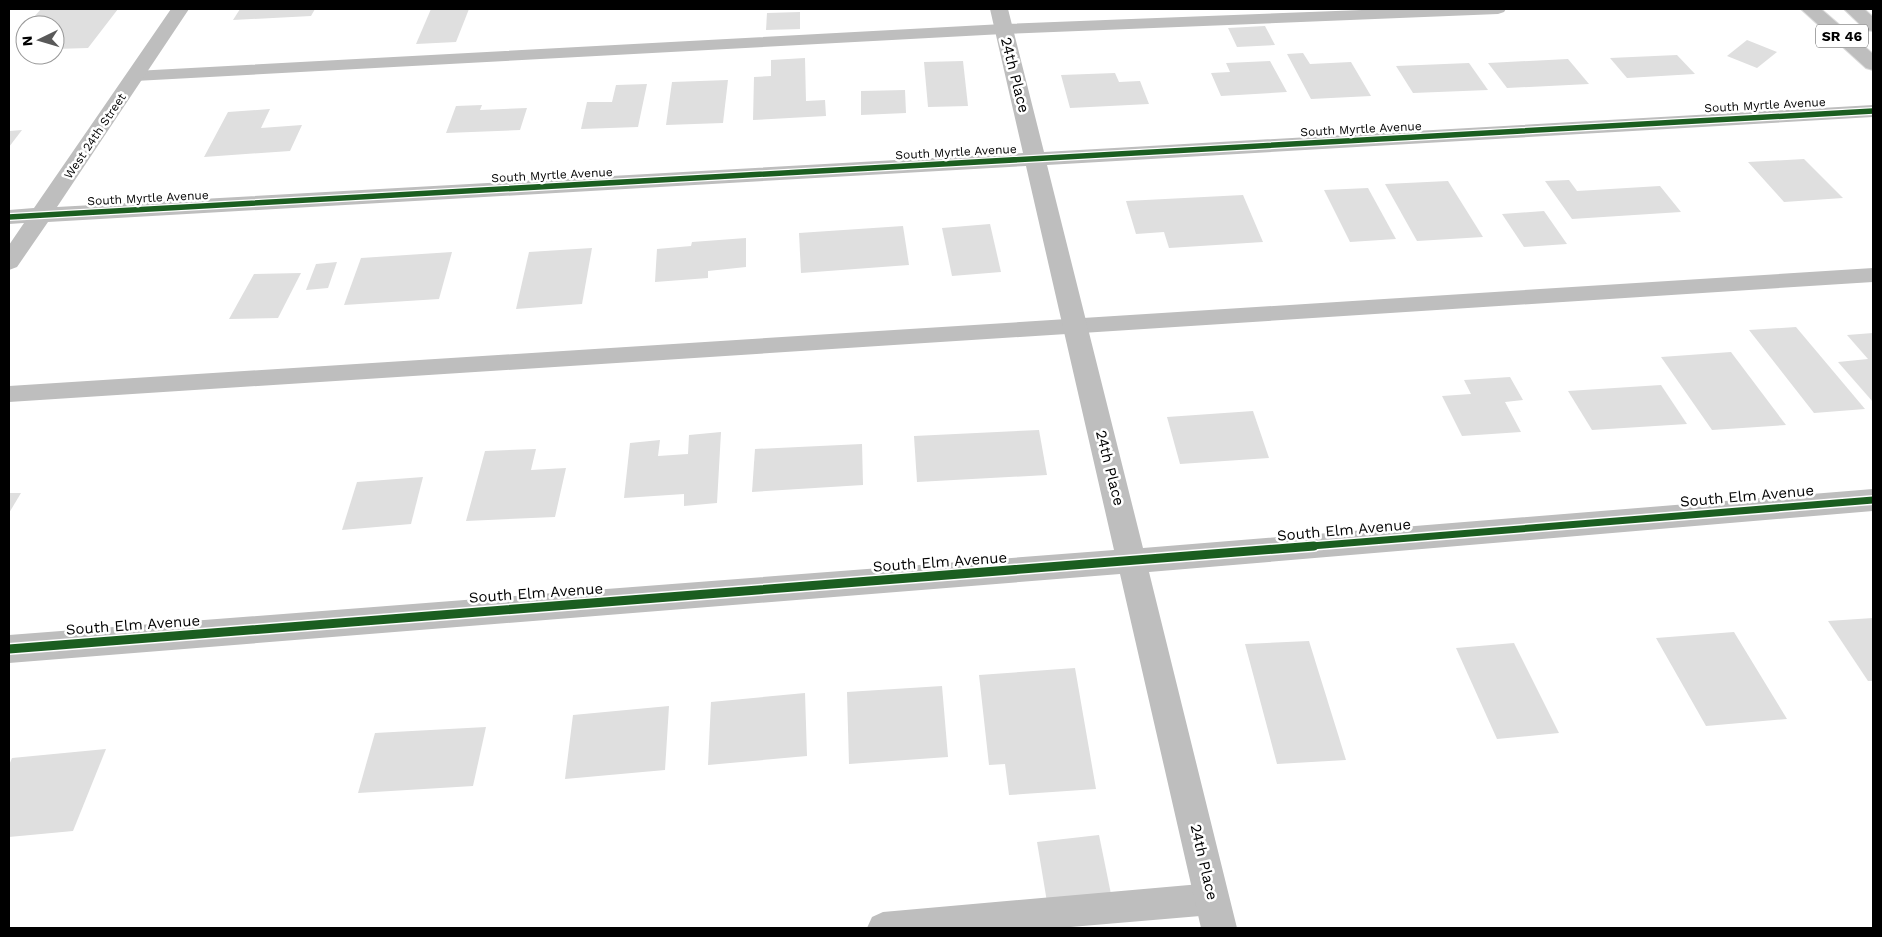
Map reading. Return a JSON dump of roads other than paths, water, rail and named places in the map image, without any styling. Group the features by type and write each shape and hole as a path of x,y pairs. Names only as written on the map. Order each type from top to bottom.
{"street":[{"name":"West 24th Street","path":"9,262 180,9"},
{"name":"SR 46","path":"1810,9 1873,64"},
{"path":"1822,9 1845,19 1873,43"},
{"name":"SR 46","path":"1853,9 1873,26"},
{"name":"24th Place","path":"1001,19 1216,914"},
{"name":"South Myrtle Avenue","path":"9,216 40,216 1873,110"},
{"name":"South Elm Avenue","path":"9,648 1132,561 1873,500"}],"lane":[{"path":"135,76 1001,19 1498,9"},
{"path":"9,394 1873,275"},
{"path":"882,928 1216,914"}]}
